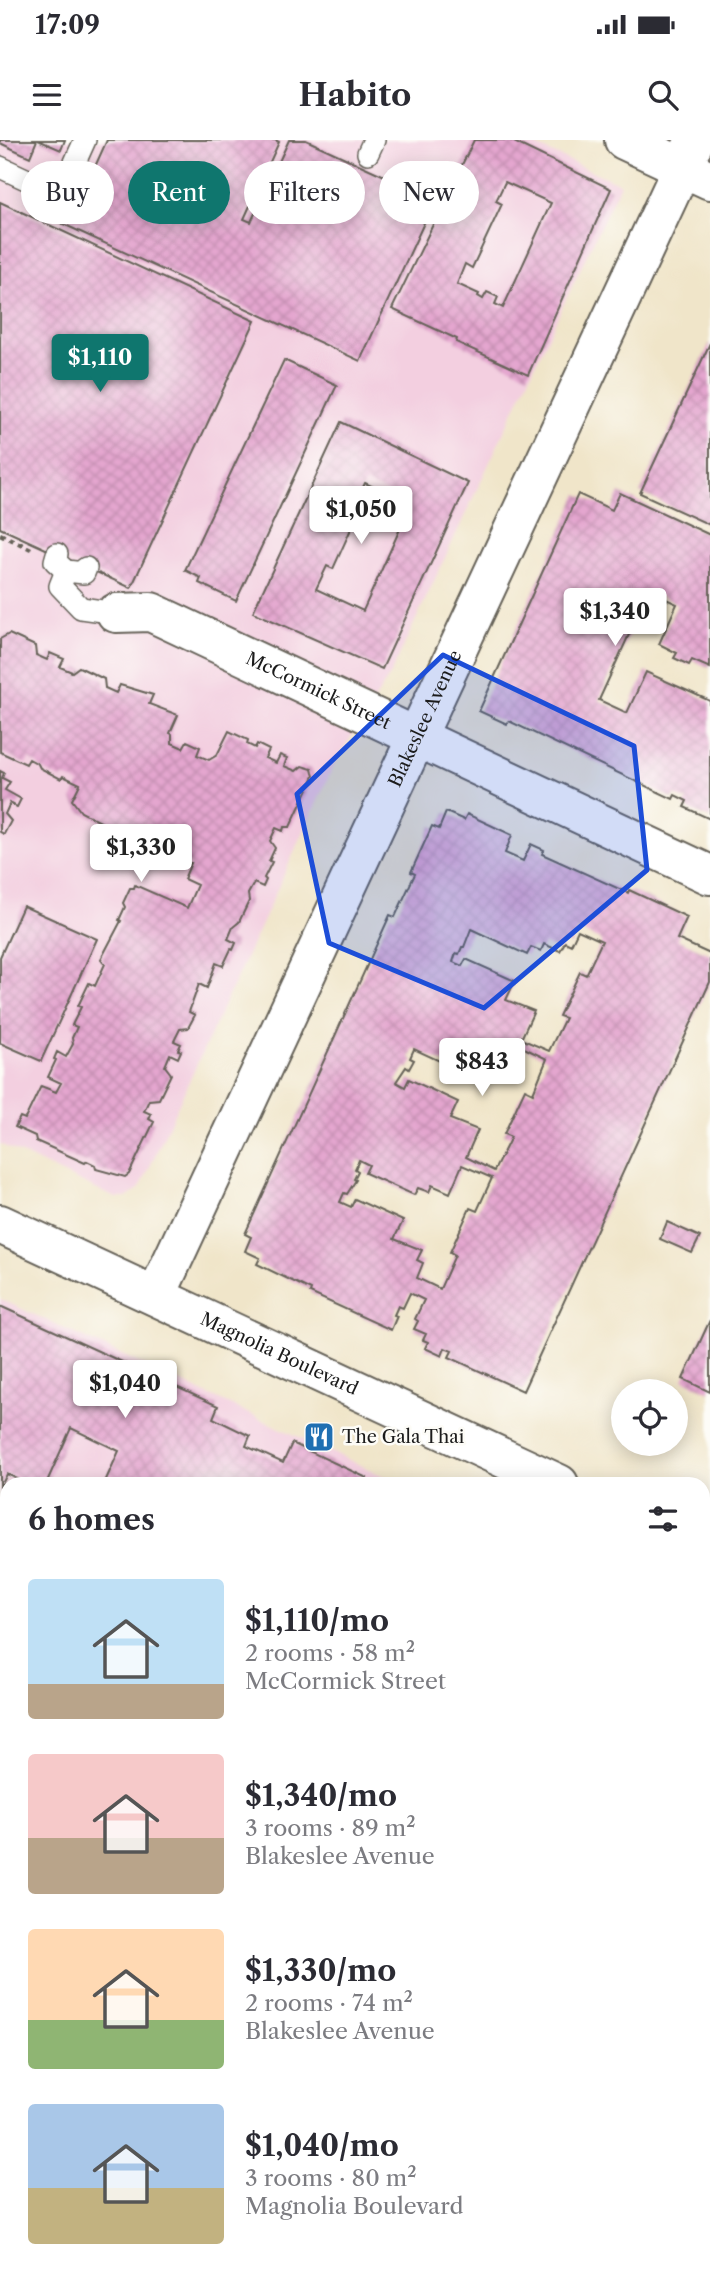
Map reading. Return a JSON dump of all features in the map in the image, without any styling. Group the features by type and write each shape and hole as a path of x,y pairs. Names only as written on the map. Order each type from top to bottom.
{"street":[{"path":"624,140 696,163"},
{"name":"Blakeslee Avenue","path":"156,1297 416,736 696,163"},
{"name":"McCormick Street","path":"116,613 151,612 710,875"},
{"name":"Magnolia Boulevard","path":"0,1224 544,1477"}],"lane":[{"path":"0,167 30,181 56,185 72,169 85,140"},
{"path":"70,564 60,586 81,608 116,613"}],"path":[{"path":"0,534 34,550"}],"highlighted area":[{"path":"443,655 634,746 647,870 484,1008 329,943 297,794"}],"shaded area":[{"path":"0,140 523,140 620,184 390,675 335,763 139,1189 126,1198 116,1198 0,1144"},
{"path":"0,1299 386,1477 0,1477"}],"building":[{"path":"0,140 37,140 30,157 0,143"},
{"path":"38,140 65,140 61,150"},
{"path":"107,140 275,140 279,142 270,161 244,161 244,224 365,224 365,167 379,173 379,224 423,224 360,361 63,224 114,224 114,161 98,161"},
{"path":"289,140 306,140 352,161 279,161"},
{"path":"474,140 510,140 611,189 528,375 456,342 457,339 392,309 433,224 479,224 479,161 464,161","holes":["505,182 551,203 503,308 495,304 498,297 487,292 483,299 479,294 457,284 465,264 472,268 502,204 496,201"]},
{"path":"0,202 21,212 21,224 47,224 255,321 131,588 0,528"},
{"path":"710,343 710,525 640,493"},
{"path":"284,360 337,385 236,601 199,583 201,578 185,570"},
{"path":"341,422 468,483 382,669 253,612","holes":["365,483 391,495 389,501 409,509 363,611 316,589 327,566 333,569 360,509 354,506"]},
{"path":"620,493 710,535 710,668 692,660 689,665 674,658 677,653 659,644 677,604 649,591 599,700 627,713 646,672 710,701 710,819 684,807 687,801 675,795 673,799 509,721 507,724 479,711 578,494 612,510"},
{"path":"9,634 35,646 36,655 47,660 50,653 64,659 60,667 72,672 79,667 104,679 105,688 116,693 120,685 153,695 149,704 178,715 170,733 172,743 183,748 187,741 200,747 197,755 209,760 217,755 229,731 248,740 247,744 255,748 257,744 269,750 265,758 276,763 280,755 287,758 284,766 296,771 302,766 312,769 314,776 290,827 284,827 283,831 276,828 270,841 275,848 269,861 272,862 264,878 266,880 263,887 254,883 248,894 249,901 228,939 236,943 233,950 231,949 223,966 216,963 207,988 199,984 189,1012 195,1015 188,1028 180,1029 174,1041 181,1044 178,1058 170,1054 165,1066 171,1074 159,1099 149,1100 144,1111 151,1114 149,1119 154,1122 129,1174 125,1177 96,1169 95,1165 36,1141 35,1136 15,1127 20,1117 25,1119 41,1086 56,1092 61,1083 48,1077 56,1060 54,1059 57,1052 66,1057 73,1044 72,1038 77,1027 72,1025 81,1007 78,1006 89,983 95,986 105,964 101,959 121,921 119,920 125,907 123,903 130,888 135,885 187,908 197,885 184,879 191,863 170,858 81,812 72,800 80,784 63,776 61,779 29,759 26,764 0,752 0,639"},
{"path":"0,771 4,773 2,778 10,782 5,790 21,799 17,807 10,803 5,814 11,821 4,834 0,832"},
{"path":"446,812 464,820 467,814 512,835 505,853 523,861 531,844 544,850 542,854 687,917 677,939 710,954 710,982 523,1391 449,1357 452,1351 445,1348 442,1356 425,1348 428,1342 423,1340 426,1334 414,1329 418,1321 415,1319 424,1300 410,1293 403,1308 398,1306 391,1330 310,1293 311,1290 257,1264 260,1258 245,1251 251,1237 245,1234 390,915 395,917 415,874 411,872 432,826 439,829","holes":["471,929 527,955 531,947 541,951 544,944 560,951 565,942 571,945 578,930 602,941 586,975 580,972 559,1016 565,1018 549,1051 521,1039 534,1011 506,1000 515,981 466,959 462,966 453,962 456,953 459,954 464,947","518,1045 547,1059 533,1093 525,1089 504,1134 511,1137 494,1171 466,1157 478,1130 450,1119 458,1102 409,1079 405,1087 396,1082 414,1060 410,1058 414,1049 470,1075 474,1067 485,1072 488,1064 505,1073","359,1160 369,1165 365,1173 414,1195 418,1188 429,1192 432,1185 450,1193 462,1165 492,1178 477,1211 470,1208 450,1252 455,1255 440,1289 417,1278 423,1263 417,1260 422,1250 394,1239 403,1221 355,1199 351,1207 340,1202 356,1180 354,1179 358,1171 355,1169"]},
{"path":"23,906 97,939 41,1061 0,1043 0,957"},
{"path":"667,1222 700,1237 692,1253 660,1239"},
{"path":"0,1306 218,1406 213,1418 250,1436 246,1446 283,1463 292,1443 365,1477 107,1477 119,1451 71,1428 49,1477 13,1477 7,1474 6,1477 0,1477"},
{"path":"710,1320 710,1392 688,1379 683,1379"}],"place":[{"name":"The Gala Thai","path":"319,1437"}]}
